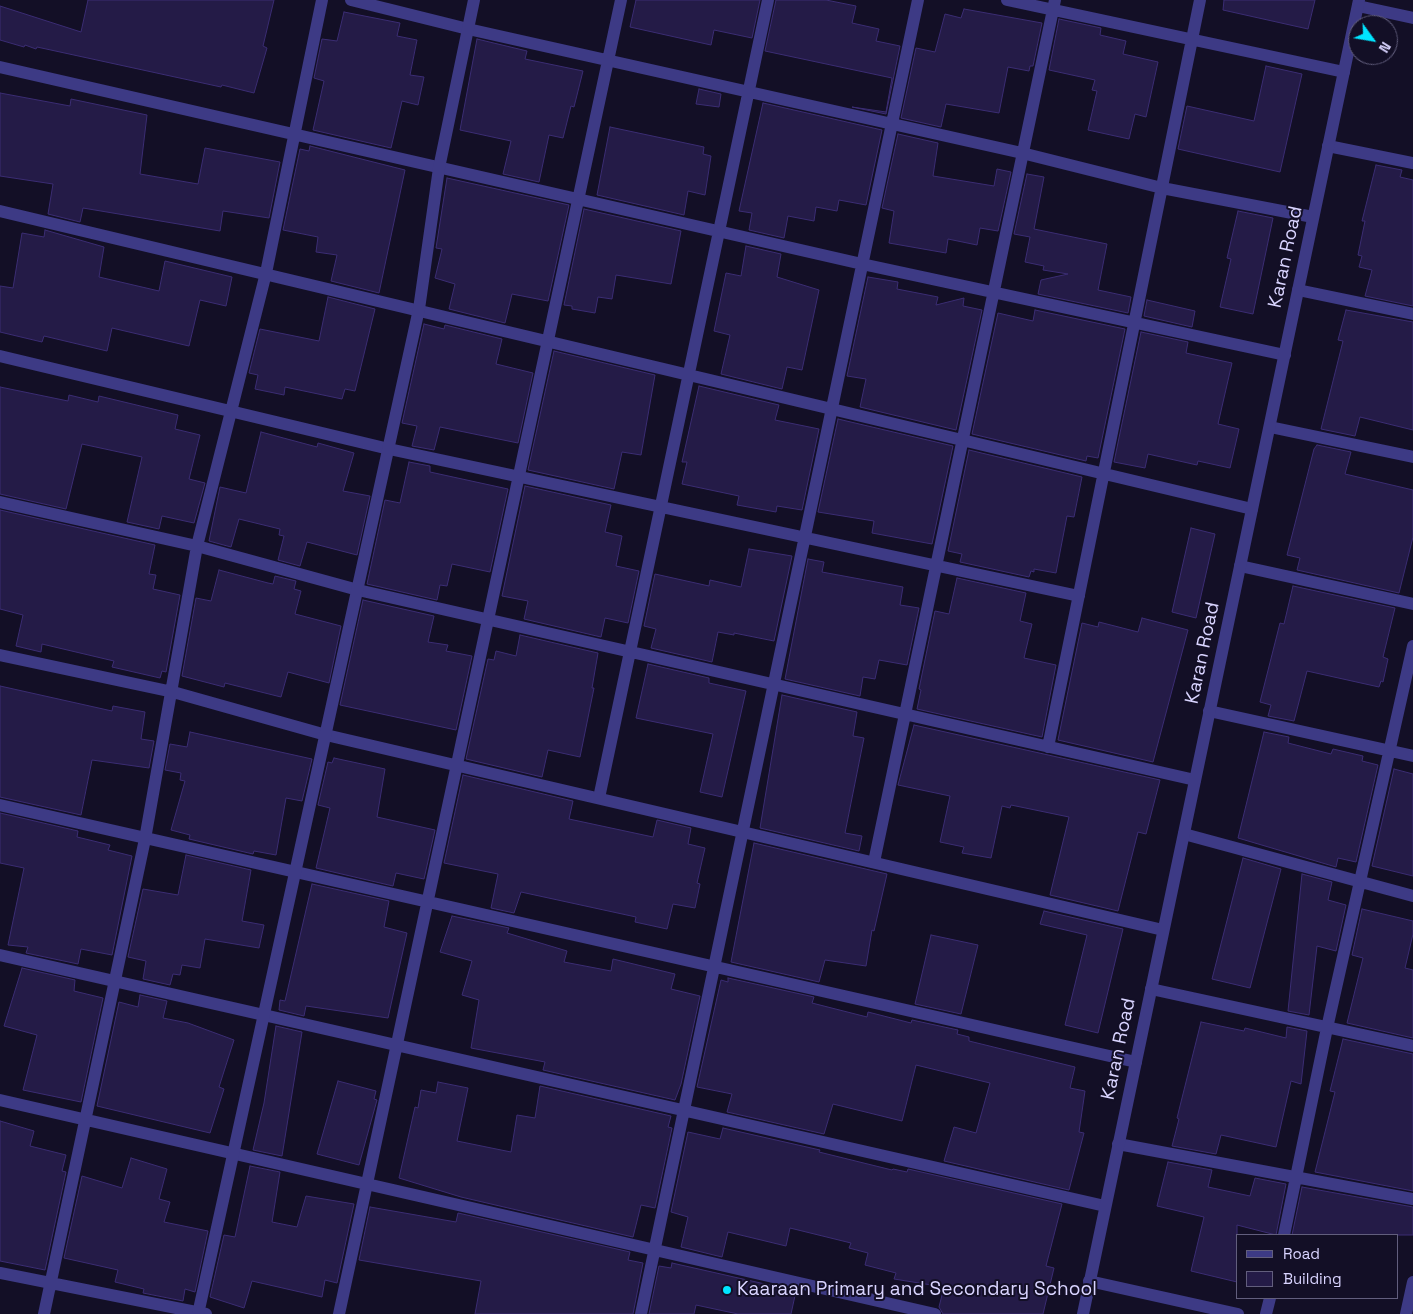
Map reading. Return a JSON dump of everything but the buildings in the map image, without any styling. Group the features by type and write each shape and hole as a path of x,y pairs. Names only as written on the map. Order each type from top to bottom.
{"street":[{"path":"44,1314 145,839 173,692 197,546 266,273 322,0"},
{"path":"351,0 468,29 1022,153 1162,188 1313,217"},
{"path":"0,1273 201,1314 264,1014 419,309 439,168 474,0"},
{"path":"339,1314 621,0"},
{"path":"599,798 768,0"},
{"path":"641,1314 918,0"},
{"path":"1007,0 1054,5 1192,40 1344,72"},
{"path":"1048,747 1200,0"},
{"path":"1358,3 1413,18"},
{"name":"Karan Road","path":"1083,1314 1358,3"},
{"path":"874,862 1054,5"},
{"path":"0,67 294,136 862,264 1284,355"},
{"path":"1328,146 1413,163"},
{"path":"0,211 419,309 1252,509"},
{"path":"1298,290 1413,314"},
{"path":"0,356 389,449 1079,596"},
{"path":"1270,427 1413,457"},
{"path":"0,502 197,546 358,590 1195,780"},
{"path":"1240,566 1413,604"},
{"path":"1284,1234 1327,1028 1362,882 1413,646"},
{"path":"0,655 173,692 326,735 1164,930"},
{"path":"1210,711 1413,756"},
{"path":"0,805 1136,1062"},
{"path":"1184,834 1413,896"},
{"path":"0,956 264,1014 1105,1206"},
{"path":"1151,989 1413,1046"},
{"path":"0,1100 935,1314"},
{"path":"1118,1144 1413,1199"},
{"path":"1089,1281 1238,1314"},
{"path":"1406,1314 1413,1282"},
{"path":"1266,1314 1270,1299"}],"place":[{"name":"Kaaraan Primary and Secondary School","path":"727,1290"}]}
